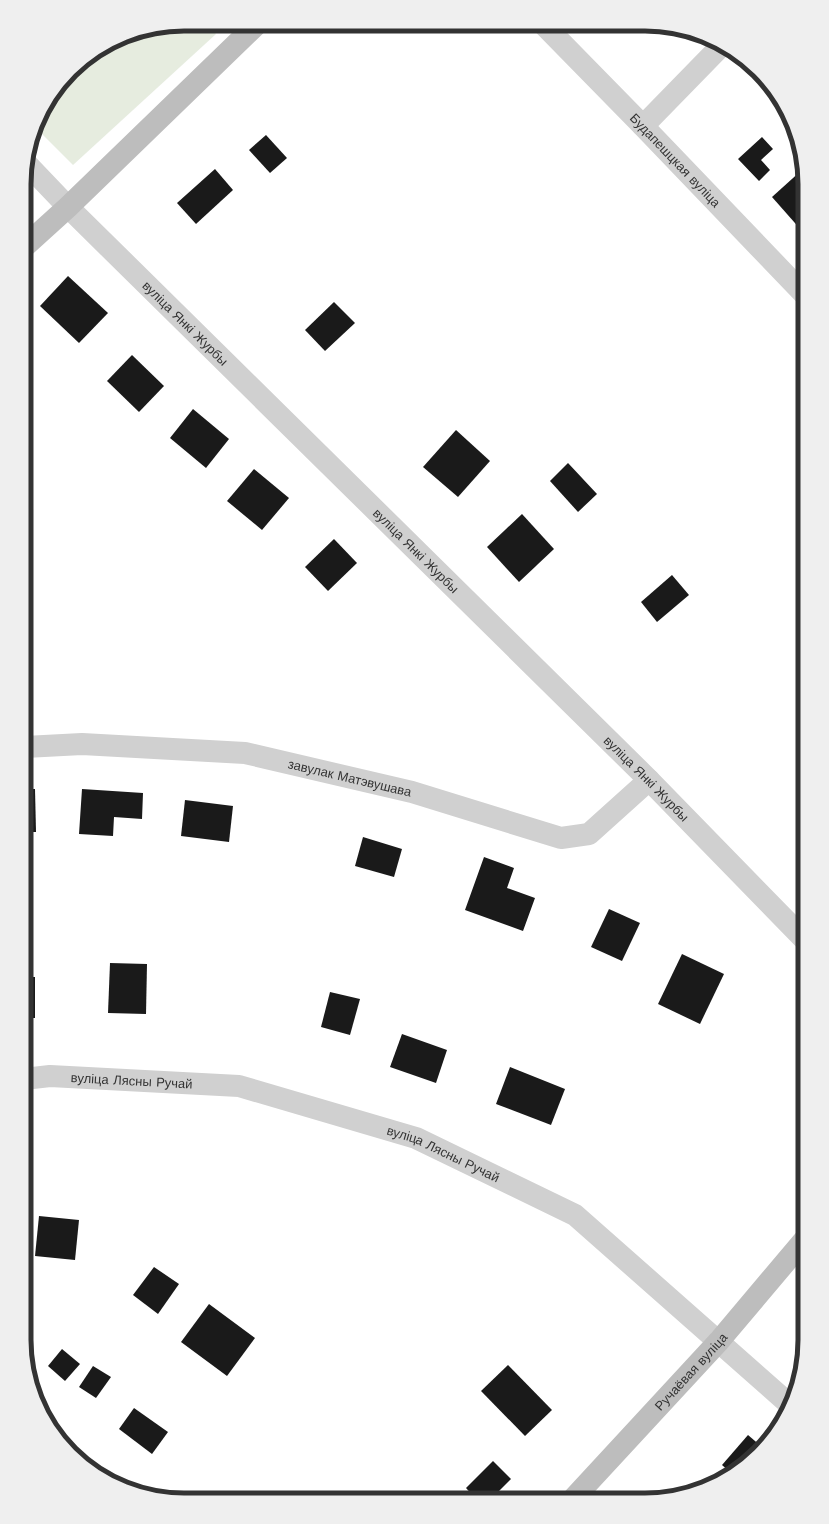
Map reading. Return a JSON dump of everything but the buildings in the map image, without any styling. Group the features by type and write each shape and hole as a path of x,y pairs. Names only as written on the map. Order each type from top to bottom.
{"street":[{"path":"31,241 68,207 250,31"},
{"name":"Будапешцкая вуліца","path":"550,31 798,288"},
{"path":"643,126 717,50"},
{"name":"вуліца Янкі Журбы","path":"32,169 68,207 649,780 798,933"},
{"name":"завулак Матэвушава","path":"31,747 82,744 245,753 412,792 561,838 589,834 649,780"},
{"name":"вуліца Лясны Ручай","path":"31,1078 50,1076 239,1086 416,1138 575,1214 785,1400"},
{"name":"Ручаёвая вуліца","path":"578,1493 719,1341 798,1247"}],"shaded area":[{"path":"174,31 214,31 216,34 73,165 40,132 57,99 69,83 83,69 99,57 117,47 145,36"}]}
